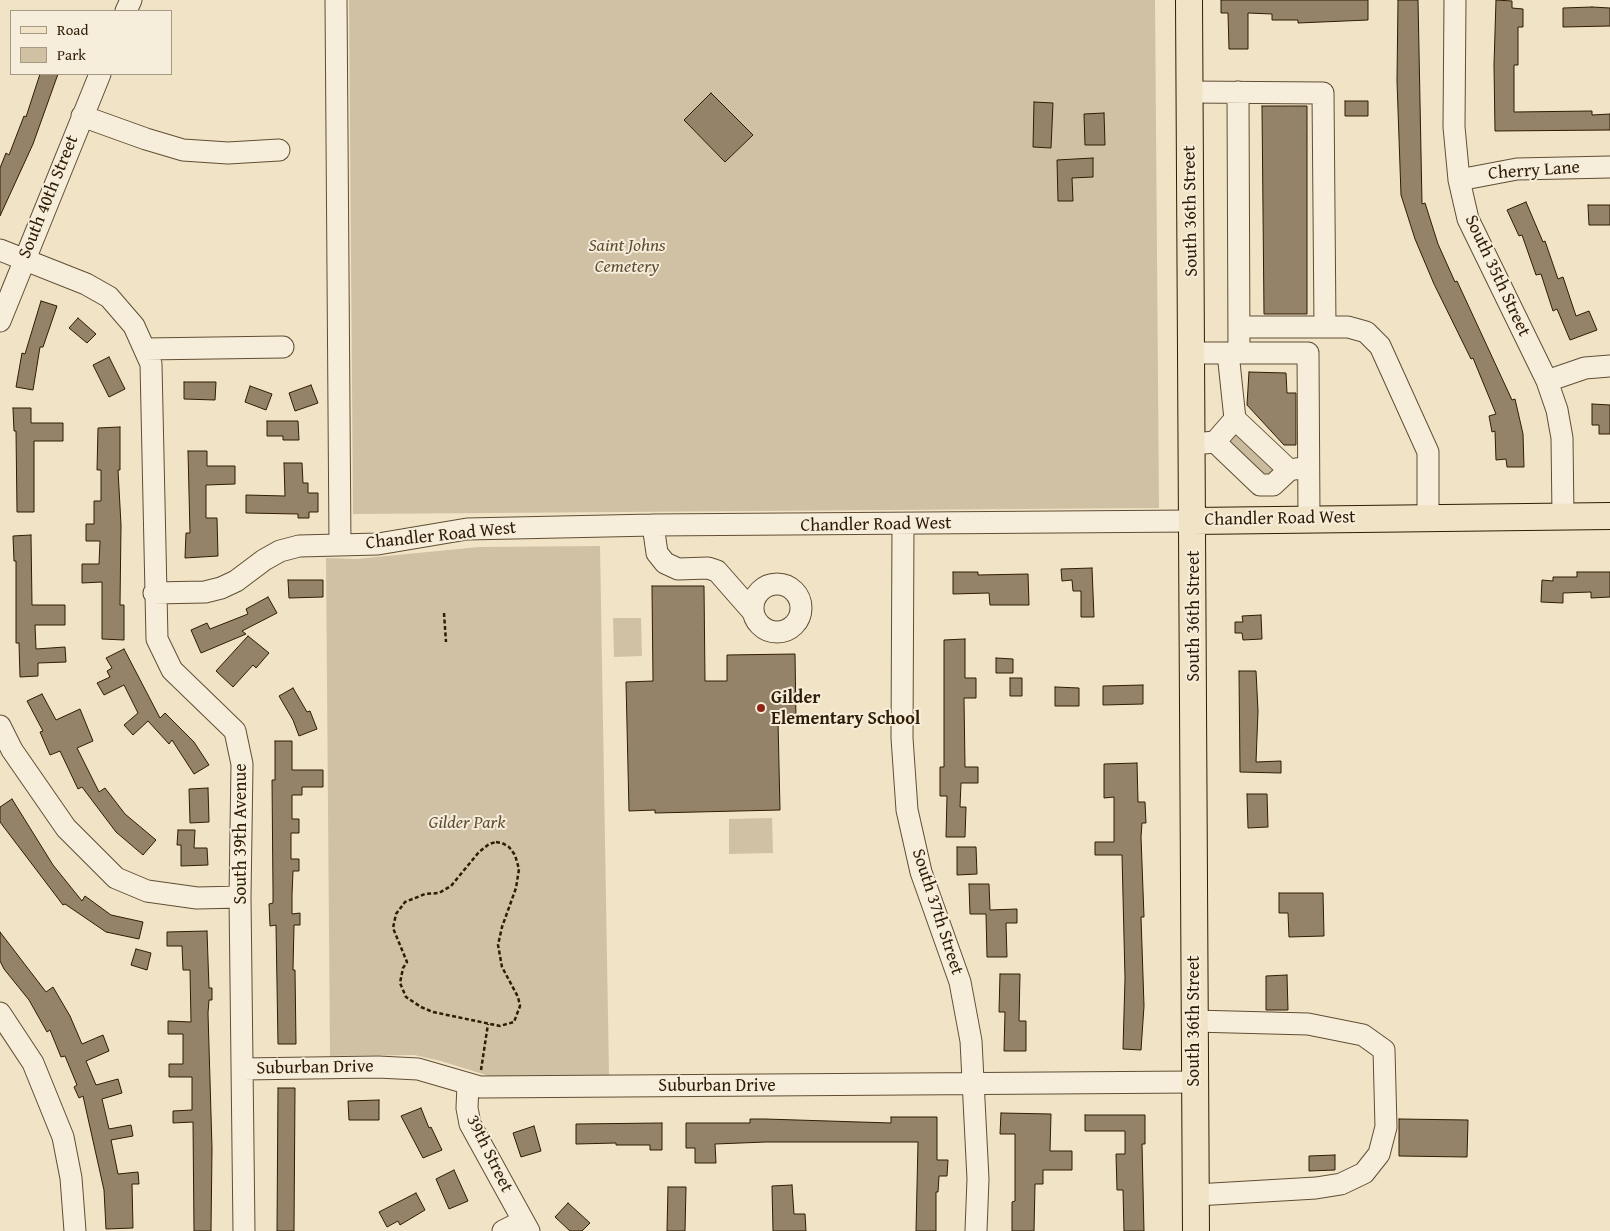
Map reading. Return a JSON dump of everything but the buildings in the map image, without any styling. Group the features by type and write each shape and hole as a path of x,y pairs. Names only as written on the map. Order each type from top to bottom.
{"main road":[{"name":"South 36th Street","path":"1189,0 1192,353 1251,455 1193,521 1196,1231"},
{"name":"Chandler Road West","path":"1193,521 1309,518 1610,516"}],"street":[{"path":"336,0 340,545"},
{"name":"South 35th Street","path":"1455,0 1454,127 1458,180 1468,219 1547,381 1557,410 1562,438 1563,516"},
{"name":"South 40th Street","path":"0,322 23,260 100,75"},
{"path":"1190,92 1323,93 1325,327 1308,353 1251,455"},
{"path":"1238,92 1239,327 1233,353 1235,418 1251,455 1309,518"},
{"path":"82,116 146,140 183,150 228,153 279,150"},
{"name":"Cherry Lane","path":"1458,180 1517,170 1610,167"},
{"name":"South 39th Avenue","path":"0,250 86,284 109,297 134,326 151,364 153,386 154,593 157,639 163,656 172,670 234,731 239,744 242,764 240,897 244,1231"},
{"path":"1239,327 1348,327 1366,332 1380,346 1428,452 1428,518"},
{"path":"145,349 283,347"},
{"path":"1192,353 1308,353"},
{"path":"1547,381 1585,368 1610,366"},
{"path":"1235,418 1251,455"},
{"name":"Chandler Road West","path":"154,593 205,592 221,588 236,581 264,560 280,551 299,546 378,544 467,529 495,527 904,525 1193,521"},
{"path":"654,525 657,553 665,563 678,568 708,568 716,571 753,612"},
{"name":"South 37th Street","path":"904,525 902,738 907,810 921,872 960,982 971,1041 978,1179 976,1231"},
{"path":"0,726 12,750 66,828 116,878 147,892 197,898 240,897"},
{"path":"0,1013 33,1063 63,1137 71,1178 75,1231"},
{"path":"1194,1021 1308,1024 1363,1035 1384,1050 1386,1127 1379,1154 1364,1173 1341,1184 1316,1188 1196,1195"},
{"name":"Suburban Drive","path":"243,1069 378,1067 418,1069 474,1086 1194,1082"},
{"name":"39th Street","path":"474,1086 467,1108 470,1124 526,1226"},
{"path":"503,1231 526,1226"}],"path":[{"path":"444,613 446,642"},
{"path":"502,842 515,855 519,869 516,888 502,926 498,945 502,967 518,997 520,1006 514,1022 500,1026 488,1024 433,1012 406,997 400,983 404,968 408,962 393,928 396,914 406,902 420,896 439,893 451,886 479,852 489,844 502,842"},
{"path":"474,1086 488,1024"}],"green space":[{"name":"Saint Johns Cemetery","path":"349,0 1155,0 1159,508 353,514"},
{"name":"Gilder Park","path":"600,546 609,1075 489,1076 441,1061 414,1055 330,1056 326,558 356,559 479,547"},
{"path":"613,618 641,618 642,656 614,657"},
{"path":"772,818 773,853 729,854 729,819"}],"tunnel":[{"path":"1235,449 1246,438"},
{"path":"1245,460 1257,449"},
{"path":"1257,472 1269,460"}],"place":[{"name":"Gilder Elementary School","path":"761,708"}]}
